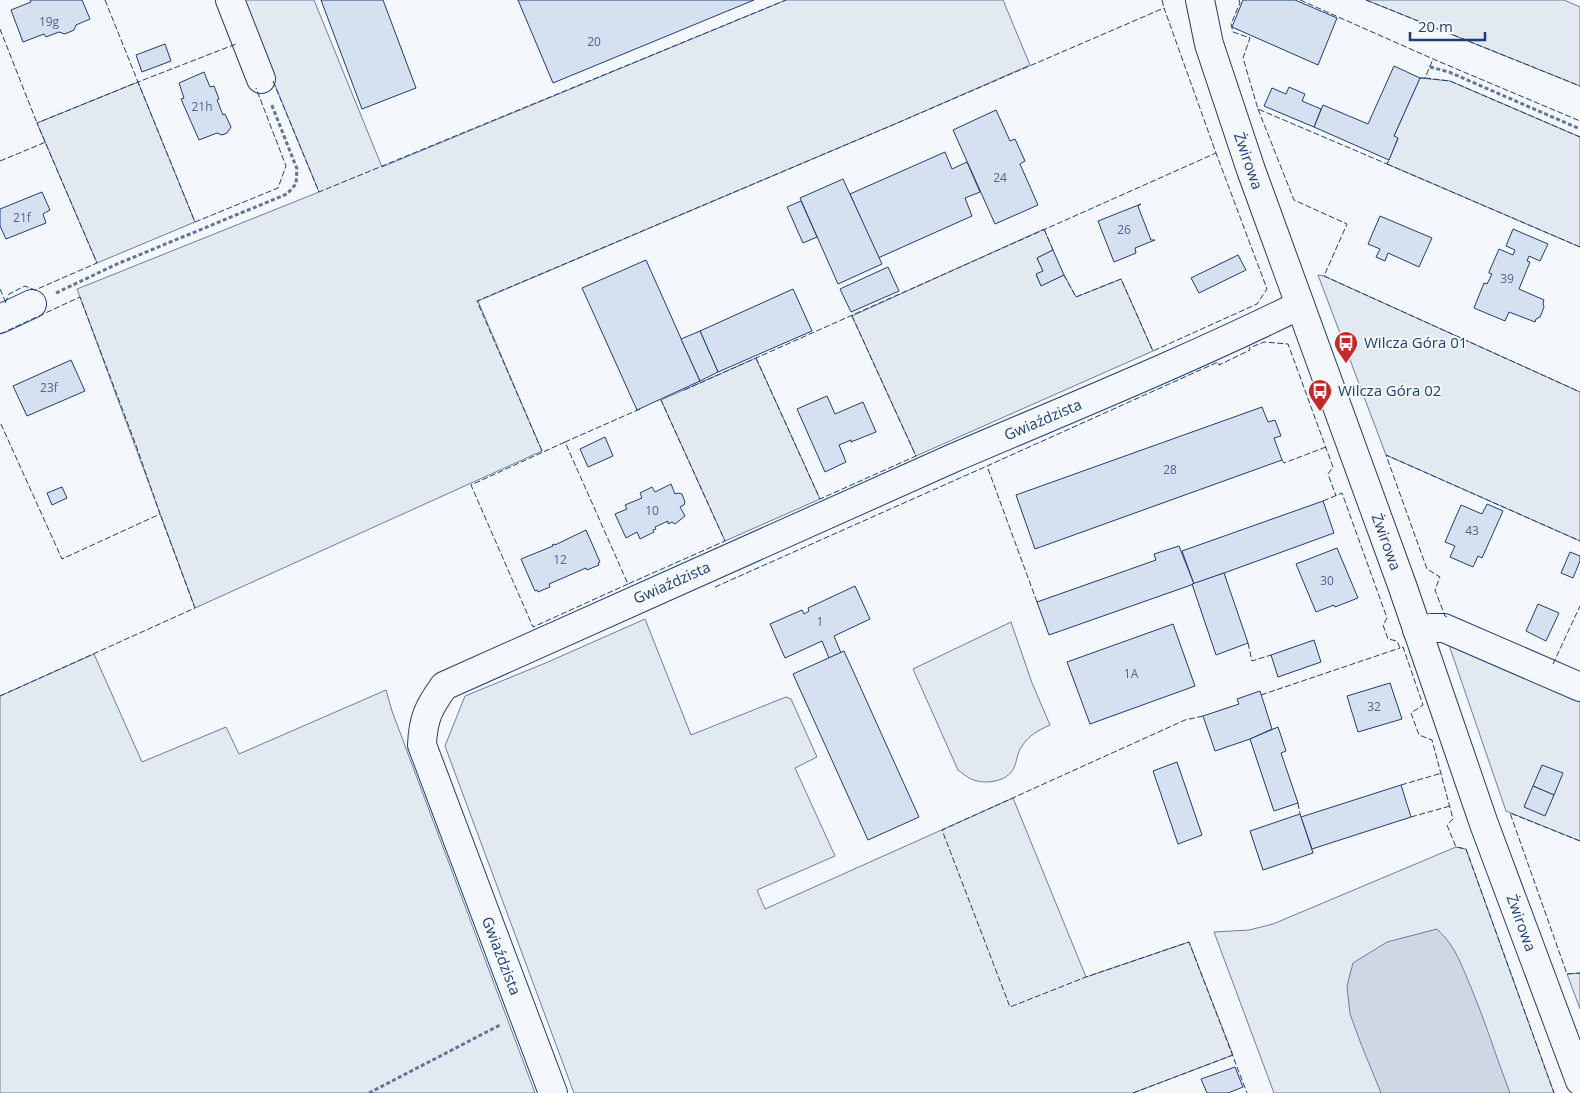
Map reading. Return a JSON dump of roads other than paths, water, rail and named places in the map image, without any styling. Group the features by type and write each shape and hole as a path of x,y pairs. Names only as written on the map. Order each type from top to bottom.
{"street":[{"path":"230,0 261,79"},
{"name":"Żwirowa","path":"1200,0 1209,44 1251,170 1418,630 1484,824 1580,1081"},
{"path":"0,318 32,304"},
{"name":"Gwiaździsta","path":"552,1093 422,745 422,727 431,704 444,686 950,460 1229,340 1300,305"},
{"path":"1418,630 1444,628 1580,687"}],"place":[{"name":"Wilcza Góra 01","path":"1346,364"},
{"name":"Wilcza Góra 02","path":"1320,412"}]}
